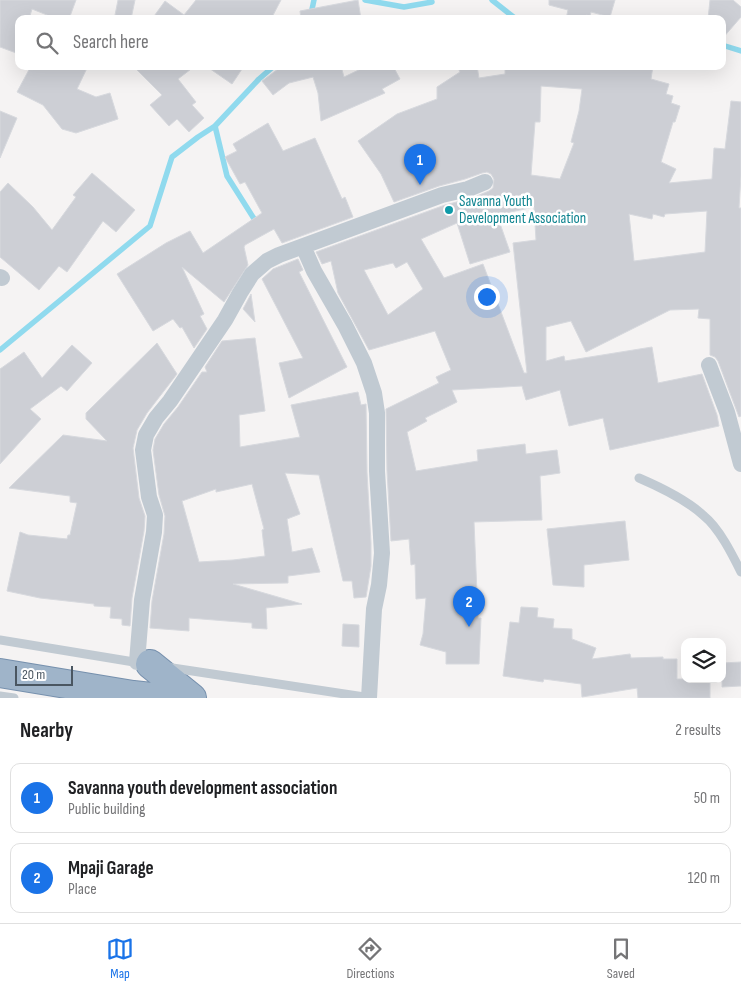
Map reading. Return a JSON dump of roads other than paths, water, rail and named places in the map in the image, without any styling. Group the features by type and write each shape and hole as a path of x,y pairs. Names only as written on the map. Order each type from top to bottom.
{"highway":[{"path":"144,663 192,698"},
{"path":"0,673 160,698"}],"street":[{"path":"144,663 142,600 154,532 155,515 149,496 142,450 146,435 225,320 252,274 279,254 433,198 468,189 485,182"},
{"path":"303,246 314,271 364,363 375,403 382,553 374,610 369,698"},
{"path":"709,365 727,412 741,464"}],"lane":[{"path":"639,478 662,488 705,516 728,546 741,572"},
{"path":"0,640 369,698"},
{"path":"0,696 14,698"}],"waterway":[{"path":"311,14 314,0"},
{"path":"365,0 404,7 432,2"},
{"path":"492,0 511,15"},
{"path":"726,46 741,51"},
{"path":"0,350 150,226 172,157 215,126 269,70"},
{"path":"215,126 227,176 258,225"}],"place":[{"name":"Savanna youth development association","path":"420,185"},
{"name":"Savanna Youth Development Association","path":"449,210"},
{"name":"Mpaji Garage","path":"469,627"}]}
